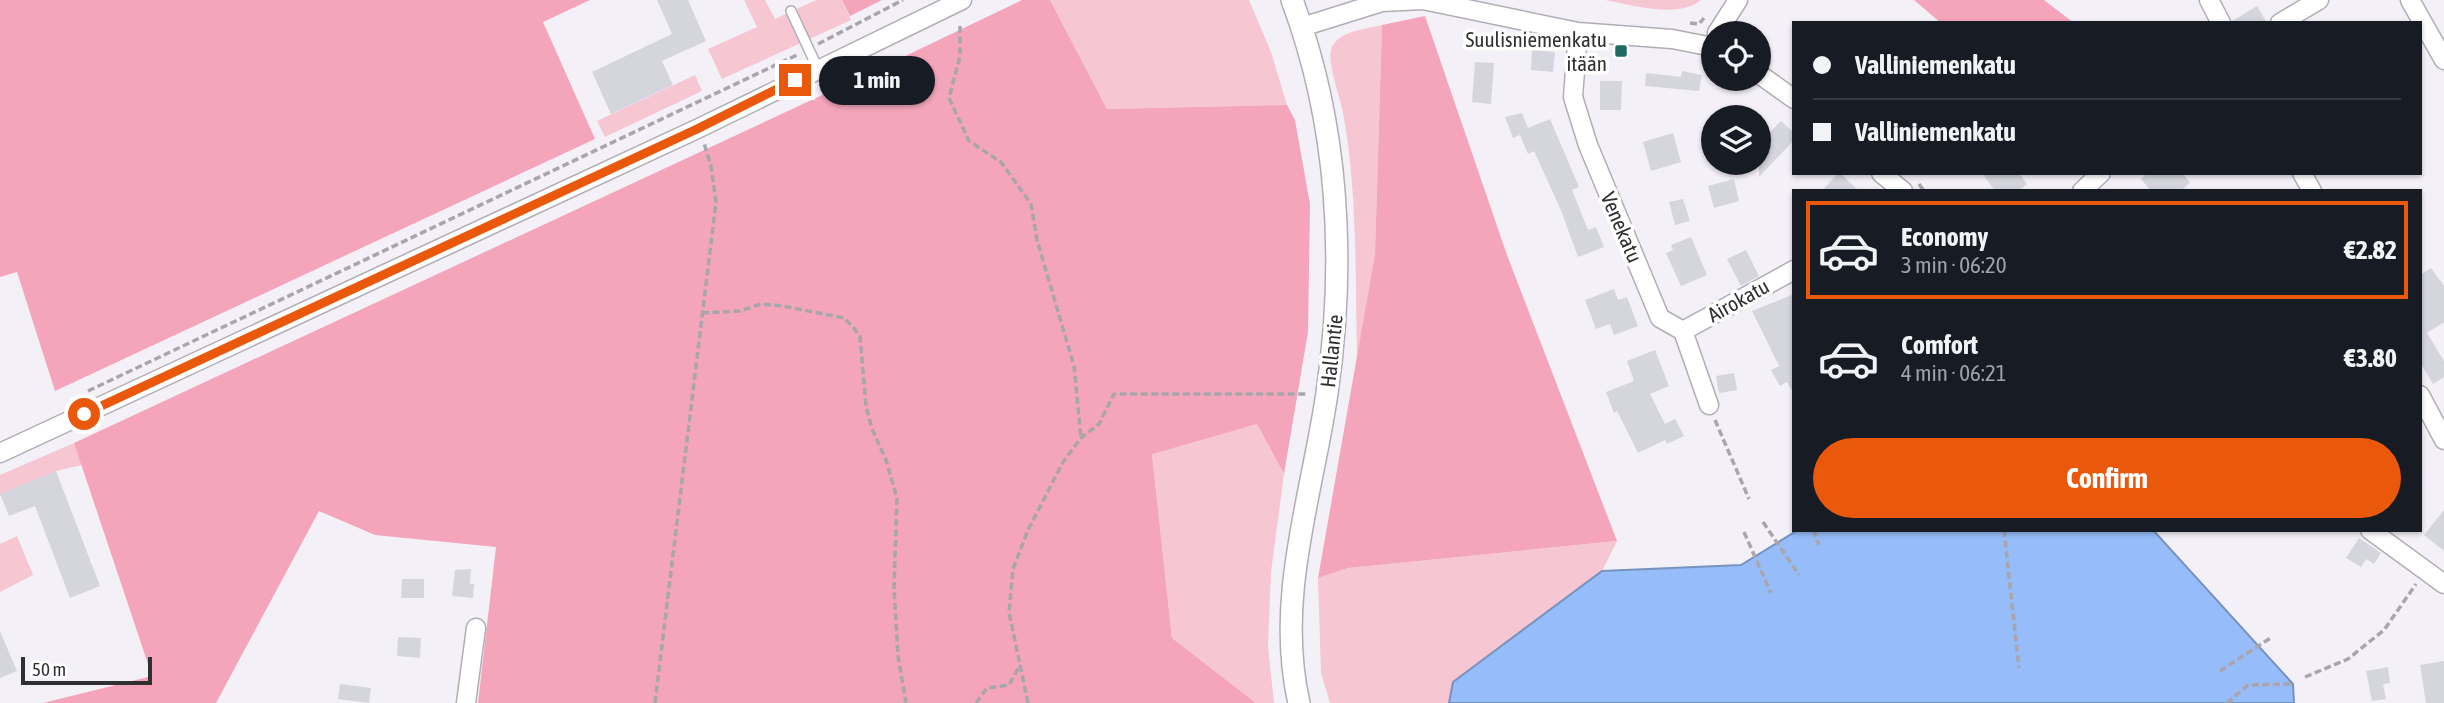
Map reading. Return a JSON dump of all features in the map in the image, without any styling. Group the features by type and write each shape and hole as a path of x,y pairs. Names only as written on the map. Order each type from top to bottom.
{"street":[{"path":"0,453 697,129 962,0"},
{"name":"Hallantie","path":"1292,0 1321,97 1331,155 1337,290 1327,394 1297,554 1291,601 1290,645 1299,703"},
{"path":"1302,27 1382,2 1423,0 1578,32 1701,40"},
{"path":"1725,21 1738,0"},
{"path":"2209,0 2220,21"},
{"path":"2283,21 2319,0"},
{"path":"2410,0 2422,21"},
{"path":"2422,21 2444,60"},
{"name":"Venekatu","path":"1578,32 1573,97 1588,145 1660,318 1683,331"},
{"path":"1771,83 1792,98"},
{"path":"2084,189 2099,175"},
{"name":"Airokatu","path":"1683,331 1792,271"},
{"path":"1683,331 1709,405"},
{"path":"2422,399 2444,440"},
{"path":"2373,532 2444,584"},
{"path":"466,703 476,628"}],"lane":[{"path":"791,11 818,69"}],"path":[{"path":"82,395 808,49 904,0"},
{"path":"960,26 960,56 949,98 969,141 1001,162 1031,204 1037,240 1074,366 1081,438"},
{"path":"655,703 716,202 711,166 697,129 685,108"},
{"path":"702,313 740,311 761,304 783,306 844,318 860,337 866,406 897,498 894,589 898,656 906,703"},
{"path":"1028,703 1009,612 1013,569 1028,530 1063,462 1081,438 1099,424 1114,394 1327,394"},
{"path":"1709,405 1749,499"},
{"path":"1763,522 1799,575"},
{"path":"1744,532 1771,593"},
{"path":"1815,532 1819,545"},
{"path":"2004,532 2019,668"},
{"path":"2305,677 2348,659 2384,630 2426,570"},
{"path":"2220,671 2272,637"},
{"path":"976,703 987,688 1009,685 1020,664"},
{"path":"2227,703 2248,685 2293,684"}],"shaded area":[{"path":"0,0 590,0 543,22 595,139 55,391 17,272 0,277"},
{"path":"744,0 765,0 775,19 816,0 842,0 851,20 722,79 708,49 757,27"},
{"path":"842,0 882,0 850,16"},
{"path":"1022,0 1050,0 1107,109 1287,105 1295,120 1310,204 1308,332 1284,474 1257,424 1152,454 1172,638 1256,703 478,703 496,547 375,535 319,511 216,703 43,703 152,676 74,443"},
{"path":"1050,0 1249,0 1271,52 1287,105 1107,109"},
{"path":"1605,0 1701,0 1692,6 1668,10"},
{"path":"1914,0 2044,0 2071,21 1939,21"},
{"path":"1425,16 1507,255 1617,541 1348,568 1318,578 1375,254 1382,25"},
{"path":"1382,25 1375,254 1357,359 1351,174 1343,113 1330,59 1333,45 1343,36"},
{"path":"695,75 702,91 605,137 597,121"},
{"path":"1257,424 1284,474 1271,572 1268,646 1274,703 1256,703 1172,638 1152,453"},
{"path":"74,443 82,465 56,471 0,496 0,475"},
{"path":"17,536 33,575 0,592 0,544"},
{"path":"1617,541 1602,571 1453,682 1449,703 1330,703 1321,673 1318,578 1348,568"}],"water":[{"path":"1795,532 2155,532 2293,684 2294,703 1449,703 1453,682 1602,571 1741,565"}],"building":[{"path":"657,0 688,0 706,41 662,61 673,85 611,114 592,72 672,34"},
{"path":"2257,6 2266,21 2232,21"},
{"path":"1532,50 1555,52 1553,72 1531,70"},
{"path":"1475,62 1494,63 1491,104 1472,102"},
{"path":"1682,71 1701,75 1699,91 1645,86 1646,73 1681,77"},
{"path":"1600,81 1622,81 1621,110 1600,110"},
{"path":"1522,113 1528,128 1550,119 1579,187 1572,190 1588,230 1596,227 1604,247 1578,257 1560,208 1534,151 1528,154 1520,135 1513,138 1505,117"},
{"path":"1781,121 1792,131 1792,142 1771,164 1771,131"},
{"path":"1673,133 1681,162 1651,171 1643,142"},
{"path":"1836,175 1842,175 1857,189 1824,189"},
{"path":"1983,175 2020,175 2027,184 2021,189 1994,189"},
{"path":"2145,175 2184,175 2190,182 2183,189 2149,189 2141,179"},
{"path":"1734,179 1739,201 1714,208 1708,186"},
{"path":"1683,199 1690,221 1675,225 1669,202"},
{"path":"1691,237 1707,275 1681,286 1666,253 1673,250 1671,245"},
{"path":"1746,250 1759,276 1741,286 1727,259"},
{"path":"2431,268 2444,286 2444,322 2427,333 2444,361 2444,377 2433,384 2422,365 2422,274"},
{"path":"1614,289 1618,300 1627,297 1638,326 1614,335 1610,324 1596,329 1585,300"},
{"path":"1792,295 1792,391 1787,382 1780,386 1771,370 1779,366 1752,311"},
{"path":"1655,350 1669,386 1650,394 1665,424 1675,419 1684,436 1667,444 1665,440 1638,453 1617,411 1614,413 1606,392 1634,381 1627,361"},
{"path":"1734,373 1737,390 1719,393 1716,376"},
{"path":"56,471 100,586 70,598 35,506 9,516 0,494"},
{"path":"2444,510 2444,551 2424,535"},
{"path":"2359,538 2381,553 2374,564 2366,559 2361,567 2346,558"},
{"path":"471,569 473,598 452,596 455,570"},
{"path":"402,579 424,579 424,598 401,598"},
{"path":"0,631 17,671 0,678"},
{"path":"398,637 421,638 420,658 397,656"},
{"path":"2444,661 2444,703 2426,703 2420,665"},
{"path":"2388,667 2390,683 2383,684 2386,699 2372,701 2366,671"},
{"path":"340,684 371,688 369,703 338,699"}],"place":[{"name":"Suulisniemenkatu itään","path":"1621,51"}],"route":[{"path":"84,414 697,129 795,80"}]}
